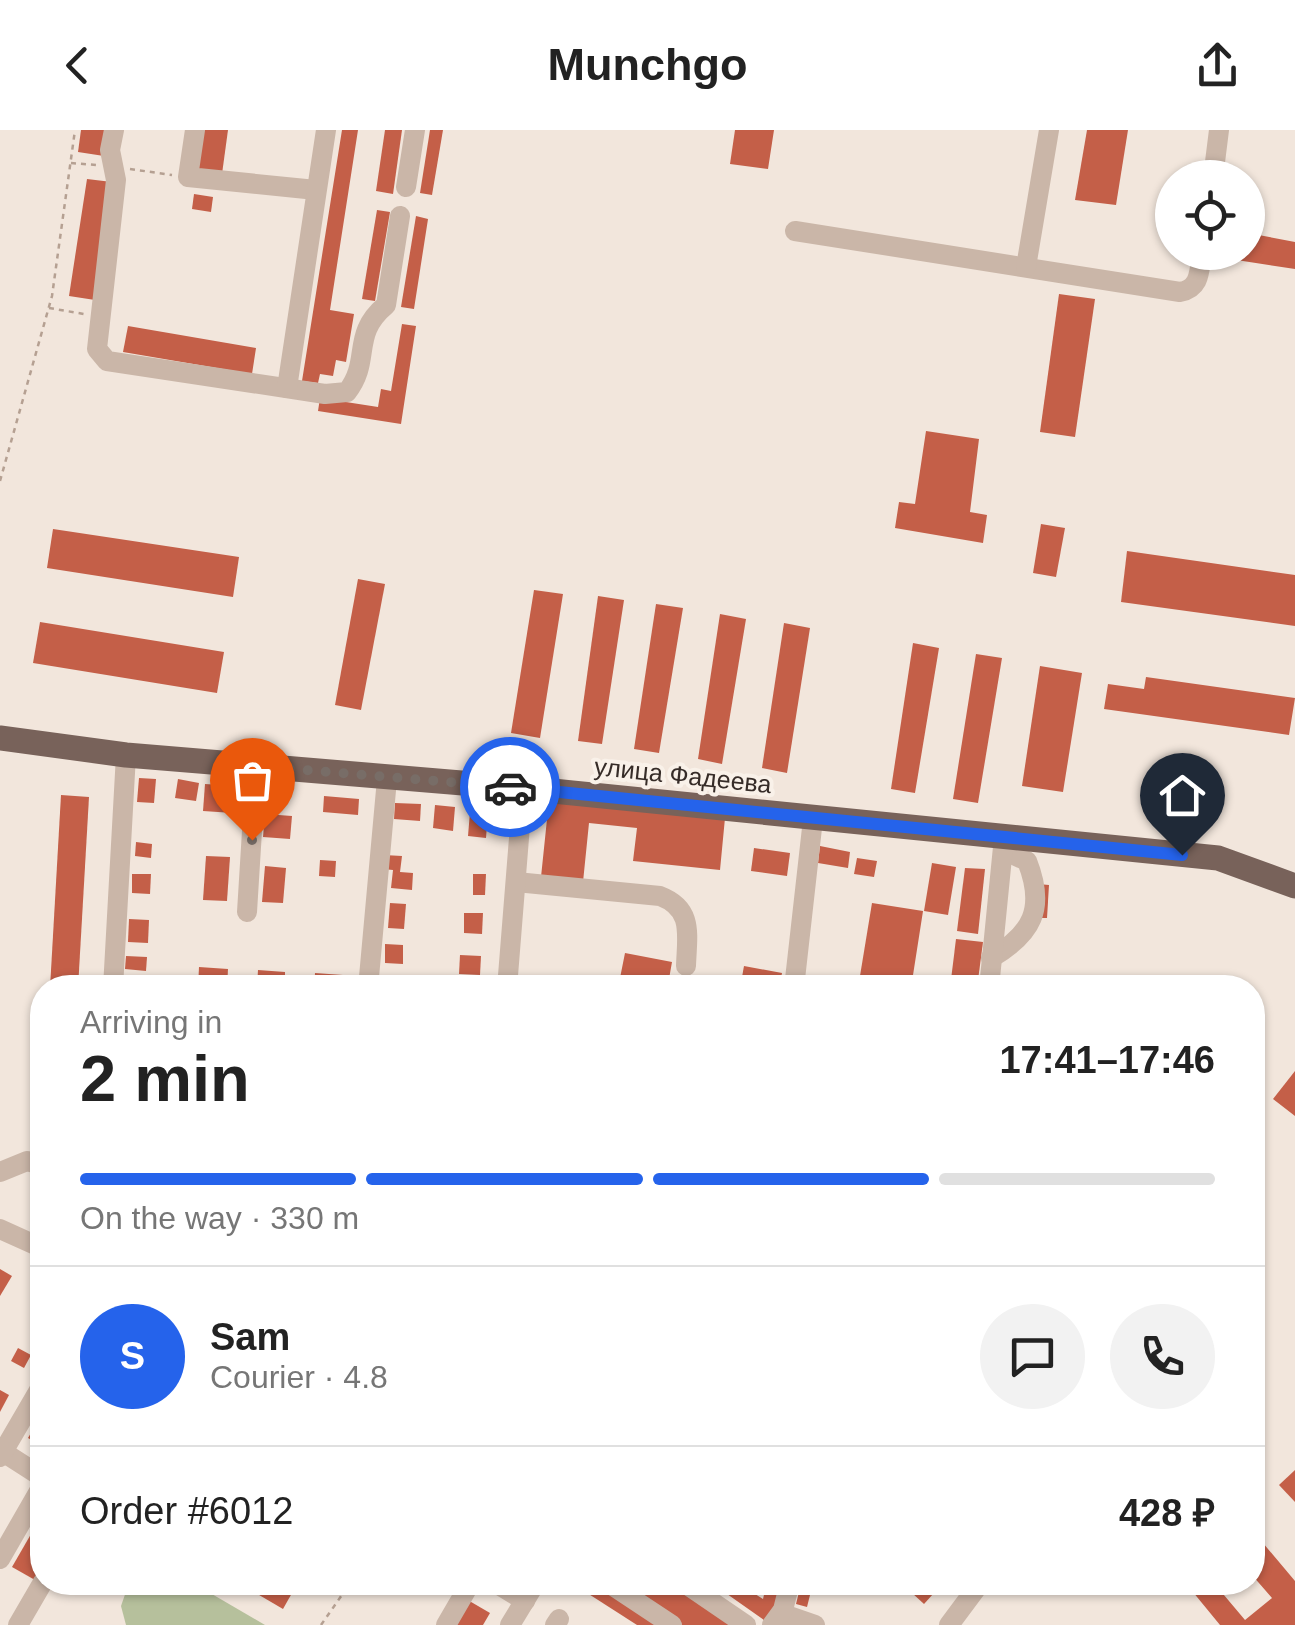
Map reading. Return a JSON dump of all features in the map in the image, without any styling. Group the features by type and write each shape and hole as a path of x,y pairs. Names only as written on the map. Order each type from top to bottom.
{"main road":[{"name":"улица Фадеева","path":"0,738 126,755 522,788 1003,843 1218,858 1295,886"}],"street":[{"path":"114,130 120,168 97,350 106,361 325,394 348,392 368,320 386,305 400,216"},
{"path":"195,130 188,177 316,190"},
{"path":"287,388 326,130"},
{"path":"406,187 415,130"},
{"path":"1026,267 1048,130"},
{"path":"1215,160 1219,130"},
{"path":"795,231 1180,292 1191,290 1200,270"},
{"path":"114,975 126,755"},
{"path":"247,912 256,766"},
{"path":"369,975 387,779"},
{"path":"508,975 522,788"},
{"path":"796,975 814,819"},
{"path":"990,975 1003,843"},
{"path":"991,958 1018,942 1033,914 1035,887 1027,861 1003,843"},
{"path":"516,882 660,896 674,902 687,920 686,966"},
{"path":"0,1172 30,1162"},
{"path":"0,1228 30,1242"},
{"path":"30,1406 2,1454 30,1470"},
{"path":"3,1545 30,1504"},
{"path":"18,1625 35,1595"},
{"path":"446,1625 463,1595"},
{"path":"510,1625 529,1595"},
{"path":"627,1595 672,1625"},
{"path":"702,1595 746,1625"},
{"path":"773,1624 783,1610 787,1595"},
{"path":"949,1625 971,1595"},
{"path":"773,1624 789,1616 815,1625"}],"path":[{"path":"0,481 49,308 76,130"},
{"path":"71,163 188,177"},
{"path":"49,308 101,316"},
{"path":"322,1625 342,1595"}],"green space":[{"path":"125,1595 214,1595 265,1625 126,1625 121,1606"}],"building":[{"path":"81,130 107,130 104,156 78,152"},
{"path":"202,130 228,130 222,174 196,170"},
{"path":"342,130 358,130 330,310 354,314 346,362 336,360 333,376 320,374 318,383 302,381"},
{"path":"385,130 402,130 393,194 376,191"},
{"path":"430,130 443,130 432,195 420,193"},
{"path":"735,130 774,130 768,169 730,164"},
{"path":"1087,130 1128,130 1116,205 1075,200"},
{"path":"87,179 112,182 95,300 69,296"},
{"path":"194,194 213,197 211,212 192,209"},
{"path":"377,210 390,212 375,301 362,299"},
{"path":"416,216 428,219 414,309 401,307"},
{"path":"1265,236 1295,242 1295,269 1265,264"},
{"path":"1059,294 1095,299 1075,437 1040,432"},
{"path":"402,324 416,326 401,424 318,411 320,398 378,407 381,389 391,391"},
{"path":"128,326 256,348 252,374 123,352"},
{"path":"926,431 979,439 970,512 987,515 983,543 895,528 899,502 915,504"},
{"path":"1041,524 1065,528 1056,577 1033,573"},
{"path":"53,529 239,557 233,597 47,568"},
{"path":"1127,551 1295,575 1295,626 1121,602"},
{"path":"358,579 385,584 361,710 335,705"},
{"path":"534,590 563,594 540,738 511,733"},
{"path":"598,596 624,600 602,744 578,741"},
{"path":"656,604 683,608 659,753 634,749"},
{"path":"720,614 746,619 722,764 698,759"},
{"path":"40,622 224,652 217,693 33,663"},
{"path":"784,623 810,628 787,773 762,768"},
{"path":"913,643 939,648 915,793 891,789"},
{"path":"976,654 1002,658 978,803 953,799"},
{"path":"1040,666 1082,673 1063,792 1022,786"},
{"path":"1146,677 1295,698 1289,735 1104,709 1108,684 1144,689"},
{"path":"139,778 156,779 154,803 137,802"},
{"path":"178,779 199,783 196,801 175,798"},
{"path":"205,784 235,786 233,813 203,811"},
{"path":"61,795 89,797 79,975 51,975"},
{"path":"324,796 359,799 358,815 323,812"},
{"path":"549,800 725,818 720,870 633,861 637,828 589,823 583,882 541,877"},
{"path":"395,803 421,804 420,821 394,819"},
{"path":"435,805 455,807 453,831 433,828"},
{"path":"470,812 488,813 486,838 468,836"},
{"path":"265,814 292,816 290,839 263,837"},
{"path":"136,842 152,844 151,858 135,856"},
{"path":"820,846 850,852 848,868 818,863"},
{"path":"754,848 790,853 787,876 751,871"},
{"path":"384,855 402,856 400,872 413,873 412,890 391,888 393,870 383,869"},
{"path":"206,856 230,857 227,901 203,900"},
{"path":"857,858 877,861 874,877 854,874"},
{"path":"320,860 336,861 335,877 319,876"},
{"path":"932,863 956,867 948,915 924,911"},
{"path":"265,866 286,868 283,903 262,902"},
{"path":"965,868 985,869 978,934 957,931"},
{"path":"132,874 151,874 150,894 132,893"},
{"path":"473,874 486,874 485,895 473,895"},
{"path":"1038,884 1049,885 1047,918 1036,918"},
{"path":"390,903 406,904 404,929 388,928"},
{"path":"872,903 923,911 913,975 860,975"},
{"path":"464,913 483,913 482,934 464,933"},
{"path":"129,919 149,920 148,943 128,942"},
{"path":"956,939 983,942 979,975 952,975"},
{"path":"385,944 403,945 403,964 385,963"},
{"path":"625,953 672,962 670,975 621,975"},
{"path":"460,955 481,956 480,975 459,974"},
{"path":"126,956 147,957 146,971 125,969"},
{"path":"744,966 782,973 782,975 742,975"},
{"path":"199,967 228,969 228,975 199,975"},
{"path":"258,970 285,972 285,975 258,975"},
{"path":"1295,1071 1295,1116 1273,1099"},
{"path":"0,1269 12,1276 0,1296"},
{"path":"18,1348 30,1354 24,1368 11,1361"},
{"path":"0,1390 9,1395 0,1412"},
{"path":"1295,1470 1295,1502 1279,1485"},
{"path":"30,1536 30,1577 12,1567"},
{"path":"1265,1545 1295,1581 1295,1625 1220,1625 1195,1595 1224,1595 1245,1620 1272,1598 1265,1590"},
{"path":"259,1595 291,1595 283,1609"},
{"path":"590,1595 614,1595 661,1625 637,1625"},
{"path":"637,1595 694,1595 739,1625 682,1625"},
{"path":"728,1595 757,1595 763,1599 764,1595 778,1595 771,1625"},
{"path":"798,1595 810,1595 807,1607 796,1604"},
{"path":"914,1595 932,1595 924,1604"},
{"path":"466,1599 490,1613 483,1625 451,1625"}],"way so far":[{"path":"252,840 256,766 510,787"}],"route":[{"path":"510,787 1182,855"}]}
